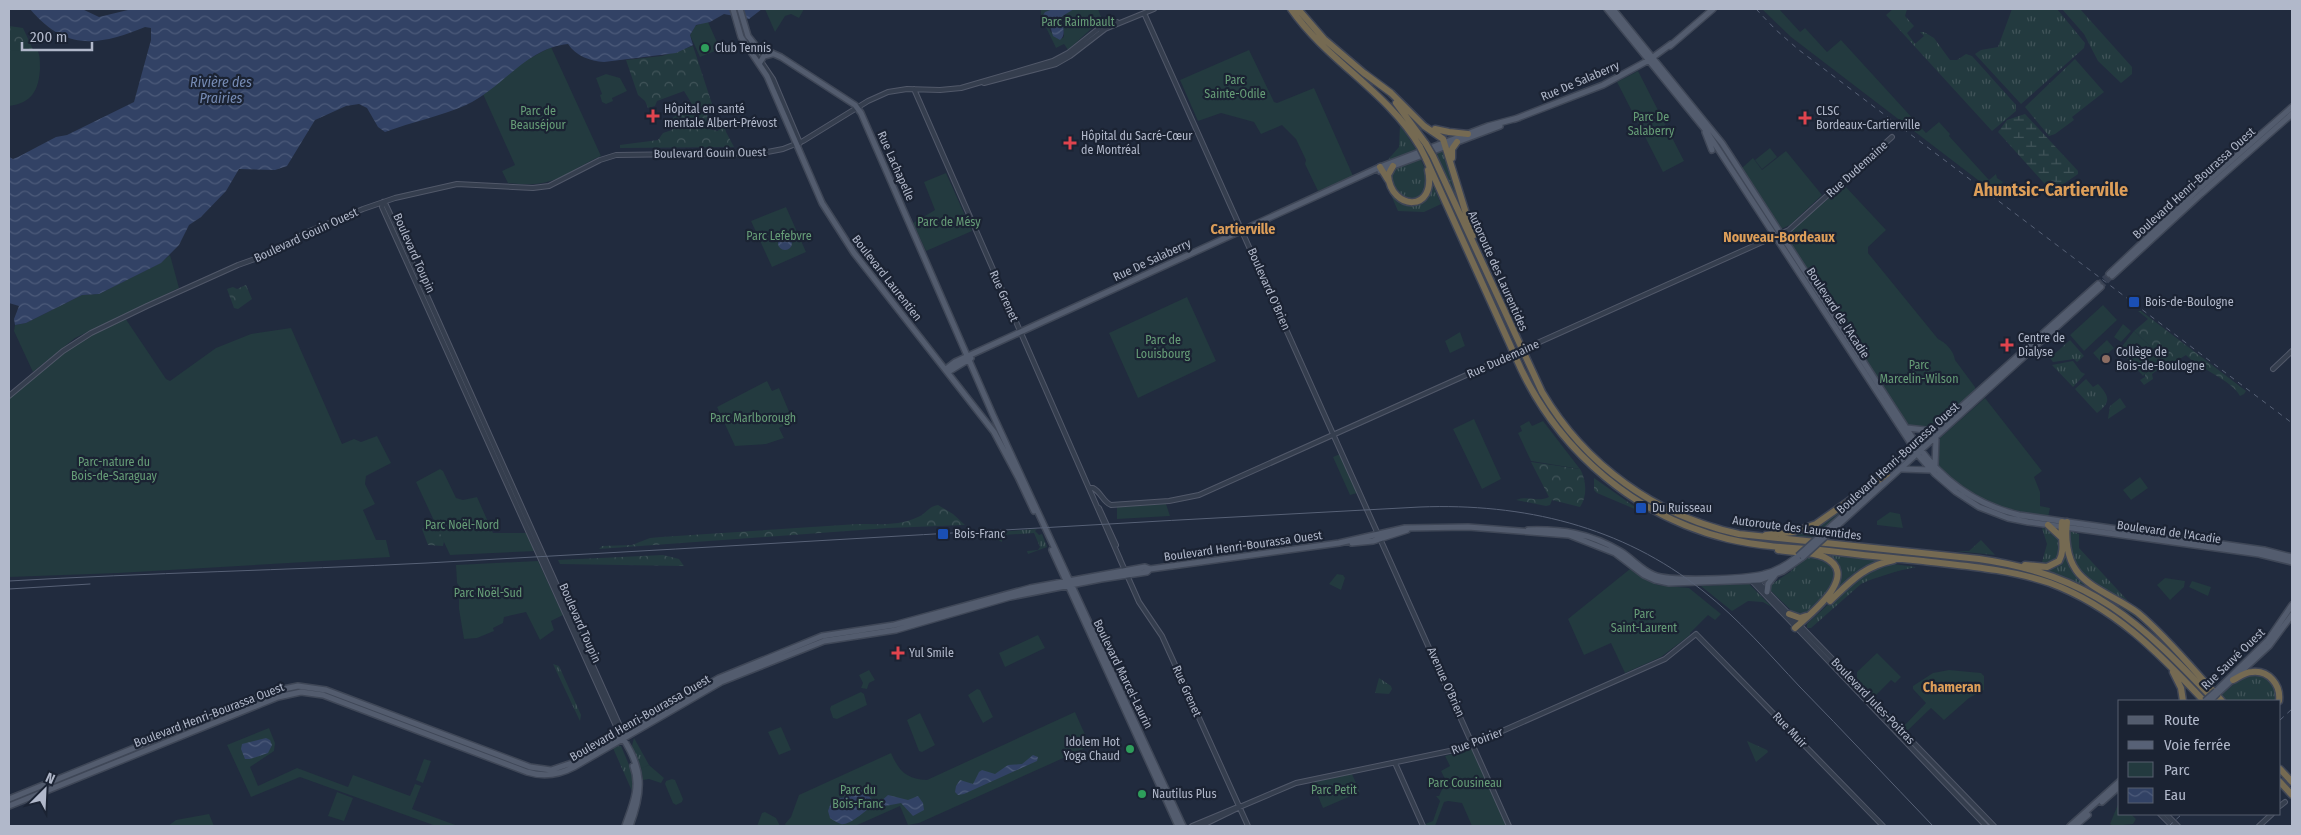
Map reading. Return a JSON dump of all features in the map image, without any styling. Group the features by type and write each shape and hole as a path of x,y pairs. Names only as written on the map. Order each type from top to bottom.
{"highway":[{"name":"Autoroute des Laurentides","path":"1291,9 1324,48 1389,106 1423,146"},
{"name":"Autoroute des Laurentides","path":"1298,9 1324,39 1397,104 1429,157 1477,252 1538,387 1562,423 1586,450 1623,482 1668,509 1708,526 1757,537 1994,562 2020,566 2052,576 2102,600 2150,635 2214,700"},
{"path":"1364,73 1392,92 1421,123 1440,136 1446,144 1477,252"},
{"path":"1421,123 1444,132 1468,134"},
{"path":"1452,164 1452,150 1457,142"},
{"name":"Autoroute des Laurentides","path":"1429,157 1525,377 1540,404 1566,439 1603,476 1648,507 1693,528 1743,542 2000,570 2052,584 2082,597 2111,614 2143,638 2203,700"},
{"path":"1381,168 1395,193 1401,199 1410,202 1421,199 1428,193 1431,184 1429,157"},
{"path":"1389,181 1388,174 1393,166"},
{"path":"1757,537 1794,532 1816,524 1886,474"},
{"path":"2048,525 2061,537"},
{"path":"1994,562 2051,566 2059,561 2062,554 2061,537 2064,525"},
{"path":"2064,525 2069,554 2077,572 2088,582 2133,610 2221,700"},
{"path":"1743,542 1788,552 1822,556 1831,562 1837,575 1836,585 1830,594 1798,627"},
{"path":"1798,627 1866,570 1878,564 1902,559"},
{"path":"2102,600 2140,621 2163,639"},
{"path":"1789,614 1801,618 1814,610"},
{"path":"2164,659 2178,681 2183,700"},
{"path":"2233,680 2251,672 2265,674 2276,684 2279,700"},
{"path":"2281,770 2292,782"},
{"path":"2281,783 2292,795"}],"main road":[{"name":"Boulevard Laurentien","path":"732,9 745,44 760,62 827,211 846,242 997,437 1044,530"},
{"name":"Boulevard Laurentien","path":"740,9 749,38"},
{"name":"Boulevard de l'Acadie","path":"1607,9 1652,58 1704,127 1907,428 1918,450"},
{"name":"Boulevard de l'Acadie","path":"1612,9 1722,143 1778,235 1918,450 1933,468 1971,496 2014,517 2048,525 2064,525 2264,550 2292,557"},
{"name":"Rue De Salaberry","path":"947,371 983,350 1020,332 1358,178 1446,144 1457,142 1600,86 1652,58 1713,9"},
{"path":"749,38 758,47 781,57 858,108"},
{"path":"760,62 764,56 772,54"},
{"name":"Boulevard Henri-Bourassa Ouest","path":"2292,107 2200,188 2111,275 2292,114"},
{"name":"Rue Lachapelle","path":"858,108 1044,530"},
{"name":"Rue De Salaberry","path":"1381,168 1393,166 1468,134 1518,118"},
{"path":"1704,127 1712,150"},
{"name":"Boulevard Henri-Bourassa Ouest","path":"1823,536 1886,474 1918,450 2099,286"},
{"path":"1902,469 1933,468 1935,434 1907,428"},
{"name":"Boulevard Henri-Bourassa Ouest","path":"9,806 278,697 295,692 323,695 524,771 540,775 552,775 570,770 723,676 837,632 897,625 1057,585 1126,573 1145,567 1150,569 1339,543 1380,536 1402,528 1468,526 1535,534 1560,533 1615,553 1644,575 1662,582 1752,578 1775,575 1789,568 1800,556 1902,469 1918,450"},
{"name":"Boulevard de l'Acadie","path":"2014,517 2259,554 2292,562"},
{"name":"Boulevard Marcel-Laurin","path":"1044,530 1178,826"},
{"name":"Boulevard Henri-Bourassa Ouest","path":"1752,578 1778,569 1800,556"},
{"path":"1063,572 1081,580 1073,594 1057,585 1063,572"},
{"path":"1768,592 1768,584 1775,575"},
{"name":"Boulevard Henri-Bourassa Ouest","path":"9,799 274,691 294,686 323,689 539,770 554,770 567,766 632,734 722,682 824,640 901,629 1057,585"},
{"name":"Boulevard Marcel-Laurin","path":"1073,594 1103,650 1183,826"},
{"name":"Rue Sauvé Ouest","path":"2211,700 2268,640 2292,606"},
{"name":"Rue Sauvé Ouest","path":"2205,700 2233,680 2269,646 2292,615"},
{"path":"630,750 629,742 632,734"},
{"path":"623,737 639,773 640,786 637,805 630,826"},
{"path":"623,737 634,767 636,780 634,801 625,826"},
{"path":"2070,826 2118,783"},
{"path":"2076,826 2118,788"}],"street":[{"name":"Boulevard Gouin Ouest","path":"9,396 63,351 91,333 150,304 238,265 266,255 306,233 383,202 457,184 545,186 563,180 600,160 616,155 762,153 798,144 885,93 914,89 950,90 974,85 1060,59 1098,29 1154,9"},
{"name":"Boulevard O'Brien","path":"1144,13 1380,536"},
{"name":"Boulevard Laurentien","path":"749,38 760,62"},
{"name":"Rue Grenet","path":"914,89 1095,502 1110,529 1126,573 1141,606 1162,636 1248,826"},
{"name":"Rue Dudemaine","path":"1089,488 1099,491 1110,505 1166,502 1187,498 1222,486 1778,235 1793,227 1892,138"},
{"name":"Boulevard Toupin","path":"383,202 382,207 623,737"},
{"path":"2273,369 2292,351"},
{"name":"Avenue O'Brien","path":"1380,536 1510,826"},
{"name":"Boulevard Jules-Poitras","path":"1752,578 1789,614 1798,627"},
{"name":"Boulevard Jules-Poitras","path":"1752,578 1986,826"},
{"name":"Rue Poirier","path":"1192,826 1296,783 1458,750 1655,664 1696,634"},
{"name":"Rue Muir","path":"1696,634 1883,826"},
{"name":"Boulevard Jules-Poitras","path":"1899,732 1994,826"},
{"path":"1395,763 1423,826"},
{"path":"2281,805 2285,802"},
{"name":"Rue Poirier","path":"1201,826 1240,807"},
{"path":"2161,815 2172,826"},
{"path":"2167,815 2178,826"},
{"path":"2259,826 2271,815"}],"green space":[{"path":"765,9 804,9 799,18 791,14 785,16 775,32"},
{"name":"Parc Raimbault","path":"1041,9 1053,9 1046,21 1049,22 1050,31 1058,39 1064,36 1062,15 1074,9 1098,9 1103,22 1092,28 1068,50 1064,44 1056,48 1041,17"},
{"path":"1762,9 1779,9 1800,32 1805,28 1827,52 1841,40 1926,133 1939,122 1950,134 1949,136 1989,180 1996,174 1997,178 2003,182 1995,191 1991,190 1791,37"},
{"path":"1893,9 1907,9 1905,16 1914,26 1907,33 1915,44 1924,36 1920,32 1924,32 1934,38 1950,60 1957,60 1966,54 1972,56 2016,105 2016,111 1992,131 1886,15"},
{"path":"2012,9 2057,9 2085,43 2084,48 2021,104 1975,54 1981,50 1998,47"},
{"path":"2062,9 2080,9 2132,67 2132,74 2121,83 2098,61 2084,34"},
{"path":"708,22 720,49 700,57 690,35 695,26"},
{"path":"9,26 23,28 36,56 9,57"},
{"path":"693,46 712,104 709,104 707,109 708,129 718,131 723,118 726,132 734,147 620,148 620,145 658,140 663,133 672,130 671,119 692,104 684,91 657,101 655,106 648,108 645,101 638,95 626,60 662,56"},
{"name":"Parc de Beauséjour","path":"551,47 601,156 548,182 537,184 508,183 502,171 515,165 483,94 521,63"},
{"path":"37,49 40,68 36,89 23,102 9,106 9,51"},
{"name":"Parc Sainte-Odile","path":"1249,50 1274,102 1277,103 1314,88 1353,176 1318,191 1296,139 1282,125 1261,134 1254,122 1221,113 1198,121 1180,80"},
{"path":"2075,59 2104,92 2072,117 2074,120 2055,134 2049,136 2025,107"},
{"name":"Parc De Salaberry","path":"1638,71 1684,161 1663,172 1617,82"},
{"path":"606,74 620,78 627,91 612,98 613,101 606,104 602,102 600,95 602,94 596,78"},
{"path":"2025,114 2078,171 2078,174 2052,192 1998,132 2007,120"},
{"path":"1400,125 1417,151 1386,162 1399,147"},
{"path":"1770,148 1777,157 1762,169 1755,160"},
{"path":"1443,149 1466,220 1436,155 1438,155 1436,152"},
{"path":"1786,151 1822,195 1790,225 1781,229 1742,168 1753,158 1762,170"},
{"path":"1420,158 1429,178 1422,197 1410,201 1396,193 1390,174 1397,167"},
{"name":"Parc de Mésy","path":"946,173 972,231 926,251 913,223 935,210 924,182"},
{"path":"1432,183 1441,204 1424,212 1398,211 1389,190 1395,198 1404,202 1429,195"},
{"name":"Parc Marcelin-Wilson","path":"1844,185 1886,230 1868,247 1868,253 1938,339 1949,347 1955,360 1975,387 1975,390 1932,428 1912,427 1906,422 1785,236"},
{"name":"Parc Lefebvre","path":"786,207 806,252 772,267 751,221"},
{"path":"170,255 179,288 75,338 33,372 14,331 15,325 26,323 82,295 99,294 160,263"},
{"path":"246,285 252,299 238,309 234,308 227,289 233,287 237,289"},
{"name":"Parc de Louisbourg","path":"1187,297 1216,361 1138,398 1109,333"},
{"path":"2103,305 2117,320 2084,351 2070,335"},
{"path":"2138,311 2141,311 2246,391 2244,394 2240,396 2223,379 2198,365 2186,355 2178,360 2179,362 2174,367 2168,362 2152,374 2153,379 2144,385 2140,380 2145,377 2145,374 2162,357 2134,331 2148,319"},
{"name":"Parc-nature du Bois-de-Saraguay","path":"125,318 166,379 170,381 216,348 251,334 291,328 342,444 354,439 361,442 377,436 391,463 366,476 365,484 375,504 363,510 376,540 386,540 390,557 118,573 9,577 9,398 76,343"},
{"path":"2123,324 2131,331 2121,342 2114,337"},
{"path":"2134,331 2162,357 2143,376 2119,350"},
{"path":"1460,332 1465,346 1450,353 1445,341"},
{"path":"2070,340 2084,356 2077,362 2074,359 2053,362 2050,358"},
{"path":"2107,340 2114,348 2100,361 2093,353"},
{"path":"2073,361 2081,372 2085,374 2073,387 2052,365"},
{"path":"2086,379 2093,387 2098,384 2107,396 2105,406 2097,413 2075,389"},
{"name":"Parc Marlborough","path":"767,381 772,391 779,388 793,421 779,428 784,438 766,444 735,446 717,407"},
{"name":"Parc Marcelin-Wilson","path":"1985,398 2042,471 2034,477 2040,492 2040,506 2050,508 2048,517 2032,515 1988,502 1962,487 1938,466 1940,438"},
{"path":"2120,398 2126,407 2108,419 2110,406"},
{"path":"1474,419 1501,479 1482,489 1453,429"},
{"path":"1529,421 1532,426 1543,421 1580,469 1531,461 1518,433 1522,431 1520,426"},
{"path":"1340,454 1357,493 1350,495 1333,457"},
{"path":"1531,462 1580,469 1584,478 1585,488 1583,503 1580,507 1552,500 1550,505 1546,506 1516,500 1525,498 1545,499 1549,497"},
{"name":"Parc Noël-Nord","path":"440,469 443,471 456,498 463,500 477,497 493,533 527,533 535,551 450,555 416,482"},
{"path":"2140,477 2148,488 2131,500 2123,490"},
{"path":"1594,478 1642,512 1597,493 1594,490"},
{"path":"1871,487 1813,538 1783,536 1802,530"},
{"path":"1166,504 1170,516 1117,519 1117,507"},
{"path":"938,505 953,514 965,525 888,528 599,549 602,546 632,545 650,538 661,537 904,522 918,517"},
{"path":"1890,512 1900,514 1903,528 1877,525 1877,521"},
{"path":"424,527 436,527 445,536 443,546 428,545 422,529"},
{"path":"2042,528 2056,535 2061,541 2062,548 2056,561 2041,566 2047,544"},
{"path":"1037,529 1035,531 1039,535 1042,534 1047,547 1028,554 1027,551 1038,550 1040,547 1034,533 1002,535 1002,542 996,539 995,535 970,536 970,534"},
{"path":"2071,531 2079,534 2079,548 2128,601 2100,586 2083,574 2072,557 2069,536"},
{"path":"1981,540 1995,555 1955,551 1969,551"},
{"path":"2066,553 2073,568 2124,604 2145,623 2088,587 2041,569 2050,568"},
{"path":"1825,554 1883,560 1833,595 1839,579"},
{"path":"663,555 679,559 684,566 560,564 558,560"},
{"path":"1808,556 1826,561 1832,567 1835,576 1825,596 1815,607 1802,614 1795,614 1770,590 1769,586 1790,572"},
{"name":"Parc Noël-Sud","path":"538,561 563,615 551,621 554,630 540,640 526,612 504,617 503,623 493,628 494,631 477,638 464,639 459,609 459,586 457,583 456,565"},
{"path":"1886,563 1916,567 1880,575 1861,584 1811,628 1807,628 1807,624 1860,575"},
{"path":"1888,564 1905,566 1904,569 1870,580 1868,576 1876,568"},
{"name":"Parc Saint-Laurent","path":"1630,569 1657,585 1689,588 1721,614 1715,620 1708,615 1690,635 1661,657 1625,673 1611,643 1584,655 1568,619"},
{"path":"1337,574 1343,575 1345,578 1341,590 1329,584"},
{"path":"2165,578 2185,581 2184,587 2170,600 2157,585"},
{"path":"2192,581 2211,587 2208,596 2189,587"},
{"path":"1749,584 1772,607 1763,602 1748,601 1732,611 1701,586"},
{"path":"1038,635 1045,648 1005,667 999,653"},
{"path":"1877,653 1901,677 1895,683 1891,680 1873,698 1857,681 1857,672"},
{"path":"553,664 559,666 581,715 580,721"},
{"path":"869,670 875,680 869,683 867,689 861,688 863,683 859,675"},
{"path":"1949,670 1981,673 1984,676 1984,690 1969,698 1944,720 1931,708 1906,732 1902,728 1926,703 1913,689 1913,686 1933,673"},
{"path":"2253,675 2263,676 2273,682 2279,700 2224,700 2220,696 2241,678"},
{"path":"1379,678 1391,686 1392,689 1389,694 1375,693"},
{"path":"977,689 980,690 993,717 983,723 968,695"},
{"path":"861,692 864,694 867,705 837,719 833,718 831,706"},
{"name":"Parc du Bois-Franc","path":"1075,712 1090,746 919,823 908,825 900,806 855,826 786,826 785,824 791,817 799,795 891,753 897,765 908,776 927,780"},
{"path":"920,713 935,745 922,752 919,751 907,720"},
{"path":"781,727 791,750 779,755 768,732"},
{"path":"269,728 275,743 274,751 250,767 258,786 297,768 348,787 353,775 410,796 415,784 421,786 412,809 458,826 436,826 300,777 251,797 227,745"},
{"path":"634,738 649,765 641,769 632,746"},
{"path":"1747,741 1767,750 1768,752 1756,762"},
{"path":"621,746 632,772 632,791 613,748"},
{"name":"Parc Cousineau","path":"1471,749 1507,826 1472,826 1462,803 1448,801 1444,802 1435,826 1426,826 1425,824 1433,821 1440,801 1436,796 1439,796 1446,781 1441,771 1450,766 1445,756"},
{"path":"424,759 431,761 423,783 416,780"},
{"path":"649,765 664,778 661,783 649,779 643,780 641,768"},
{"name":"Parc Petit","path":"1352,774 1360,792 1323,808 1312,782"},
{"path":"675,780 683,799 682,802 676,805 673,803 665,784 666,781"},
{"path":"337,792 353,798 344,821 328,816"},
{"path":"2118,804 2118,815 2132,815 2136,819 2133,824 2113,826 2110,824"},
{"path":"765,812 776,818 780,826 757,826 762,813"},
{"path":"209,814 214,826 168,826 176,820"}],"water":[{"name":"Rivière des Prairies","path":"30,9 82,9 99,17 132,9 762,9 749,19 724,14 710,22 696,25 690,35 693,45 676,53 604,62 584,57 575,52 568,44 553,47 527,61 492,89 466,105 385,132 378,127 367,108 359,104 346,106 315,120 287,166 275,170 239,169 226,191 201,217 189,225 179,245 161,263 99,294 82,295 26,323 15,325 14,319 19,306 9,303 9,157 13,159 18,157 56,137 67,135 134,102 151,40 151,28 145,27 98,41 83,41 70,38 56,32 43,23"},
{"path":"1053,9 1074,9 1061,17 1064,32 1060,40 1053,36 1049,22 1042,17 1045,12"},
{"path":"782,236 788,236 792,243 788,250 782,250 778,246 778,240"},
{"path":"266,738 270,740 272,745 268,753 245,759 241,749 242,744"},
{"path":"1033,755 1038,757 1037,761 964,794 958,795 955,792 960,780 973,784 982,770 995,774 1008,765 1022,764"},
{"path":"861,790 879,803 888,795 908,800 918,796 923,803 924,810 913,816 901,803 870,807 856,818 844,824 840,824 830,818 828,811 832,800 856,795"}],"tunnel":[{"path":"2098,284 2109,274"},
{"path":"2101,287 2112,276"}],"tram line":[{"path":"9,581 427,563 1420,507 1496,509 1570,523 1605,535 1639,550 1672,569 1703,591 1753,637 1933,826"},
{"path":"9,589 90,584"}],"railway":[{"path":"1756,9 1799,50 2292,423"},
{"path":"2281,719 2292,709"},
{"path":"2169,826 2181,815"}],"place":[{"name":"Club Tennis","path":"705,48"},
{"name":"Hôpital en santé mentale Albert-Prévost","path":"653,116"},
{"name":"CLSC Bordeaux-Cartierville","path":"1805,118"},
{"name":"Hôpital du Sacré-Cœur de Montréal","path":"1070,143"},
{"name":"Bois-de-Boulogne","path":"2134,302"},
{"name":"Centre de Dialyse","path":"2007,345"},
{"name":"Collège de Bois-de-Boulogne","path":"2106,359"},
{"name":"Du Ruisseau","path":"1641,508"},
{"name":"Bois-Franc","path":"943,534"},
{"name":"Yul Smile","path":"898,653"},
{"name":"Idolem Hot Yoga Chaud","path":"1130,749"},
{"name":"Nautilus Plus","path":"1142,794"}],"district":[{"name":"Ahuntsic-Cartierville","path":"2051,190"},
{"name":"Cartierville","path":"1243,229"},
{"name":"Nouveau-Bordeaux","path":"1779,237"},
{"name":"Chameran","path":"1952,687"}]}
